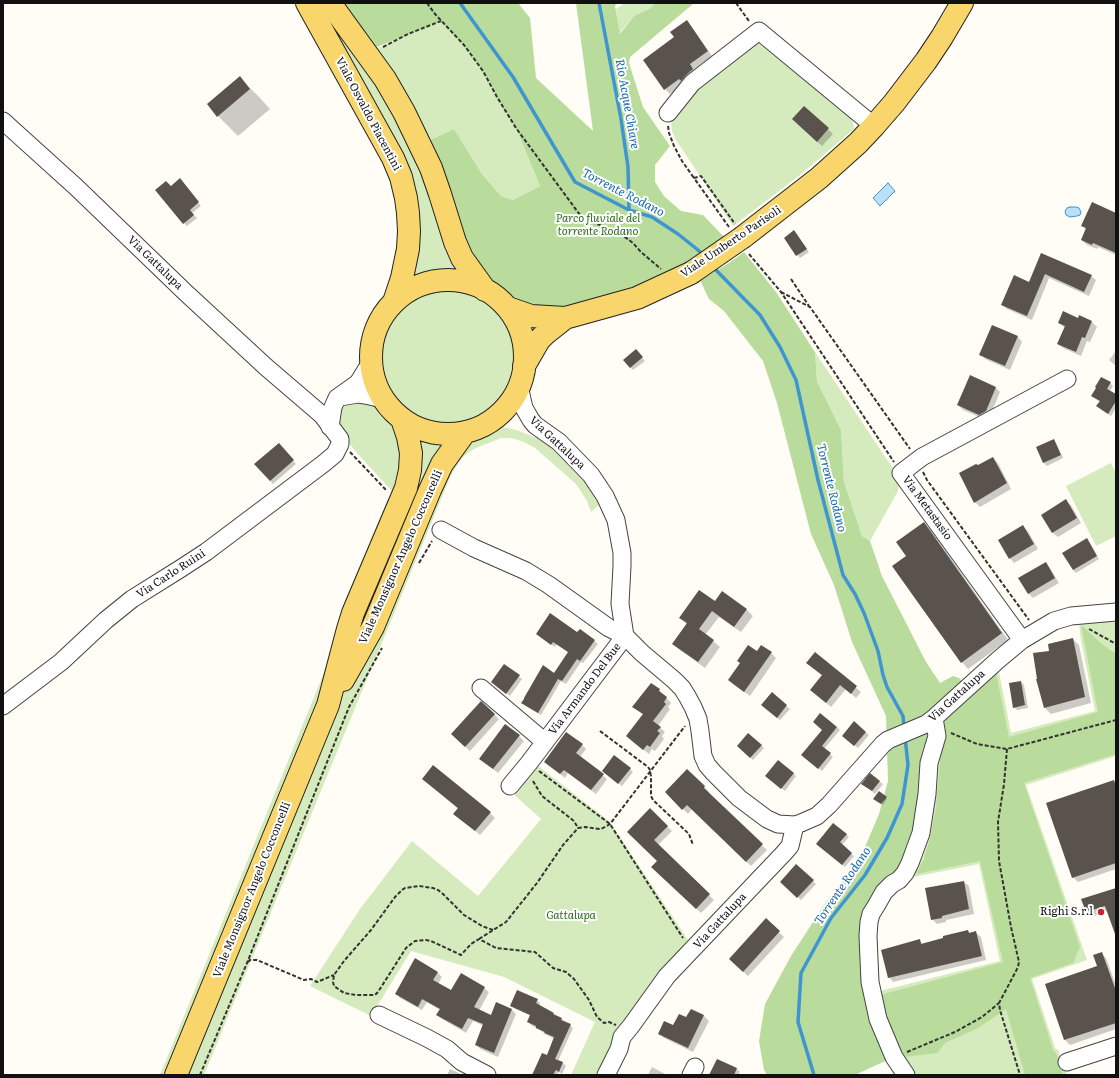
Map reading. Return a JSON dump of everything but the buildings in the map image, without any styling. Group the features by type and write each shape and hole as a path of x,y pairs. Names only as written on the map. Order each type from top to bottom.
{"main road":[{"name":"Viale Osvaldo Piacentini","path":"307,3 394,158 401,177 408,213 408,249 402,278 394,302"},
{"path":"330,3 385,79 404,112 431,168 455,242 462,258 485,290"},
{"name":"Viale Umberto Parisoli","path":"508,308 531,316 565,318 636,298 691,273 819,178 858,143 894,103 926,61 962,3"},
{"path":"440,281 456,281 471,284 485,290 508,308 520,330 523,341 524,366 519,386 513,397 506,407 492,420 477,429 465,432 454,434 432,433 402,420 383,399 377,388 373,375 371,348 374,334 380,322 394,302 410,290 424,284 440,281"},
{"name":"Viale Umberto Parisoli","path":"524,366 539,340 565,318"},
{"name":"Viale Monsignor Angelo Cocconcelli","path":"176,1075 328,705 353,613 406,488 410,470 411,453 408,436 402,420"},
{"name":"Viale Monsignor Angelo Cocconcelli","path":"328,705 373,626 442,464 465,432"}],"street":[{"path":"668,113 692,83 759,31 874,126"},
{"name":"Via Gattalupa","path":"3,121 266,367 322,415 340,439 340,444"},
{"path":"330,427 333,407 337,398 358,383 371,362"},
{"name":"Via Metastasio","path":"1022,640 901,473 918,460 1067,379"},
{"name":"Via Gattalupa","path":"519,386 524,408 531,420 535,425 559,442 591,475 599,486 616,520 622,553 620,604 625,636"},
{"path":"308,404 323,403 337,398 358,394 383,399"},
{"name":"Via Carlo Ruini","path":"3,706 61,662 106,620 132,599 206,552 323,464 335,454 340,444"},
{"name":"Via Gattalupa","path":"441,530 474,548 530,573 609,628 625,636 682,688 698,719 703,756 713,772 739,798 766,819 778,824 795,825 817,816 883,744 888,740 932,724 998,660 1022,640 1054,621 1071,616 1116,612"},
{"name":"Via Armando Del Bue","path":"510,786 625,636"},
{"name":"Via Armando Del Bue","path":"481,688 545,742"},
{"path":"906,1075 894,1057 878,1019 870,982 868,952 869,922 884,892 905,873 910,864 921,833 930,763 937,736 932,724"},
{"name":"Via Gattalupa","path":"626,1032 667,976 790,846 795,825"},
{"path":"379,1015 447,1049 462,1062 487,1075"},
{"path":"606,1075 626,1032"},
{"path":"618,1075 628,1056 628,1038 626,1032"},
{"path":"1067,1062 1116,1046"}],"path":[{"path":"427,3 464,45 483,71 516,128 580,215 589,221 621,234 663,271"},
{"path":"736,3 759,31"},
{"path":"368,56 408,34 442,21"},
{"path":"668,113 667,122 669,133 682,161 781,292 901,473"},
{"path":"694,178 701,176 740,236"},
{"path":"791,279 918,460 927,480 1037,631"},
{"path":"781,292 810,306"},
{"path":"340,444 351,453 370,475 392,496"},
{"path":"416,568 423,555 441,530"},
{"path":"1081,615 1088,629 1116,644"},
{"path":"200,1075 247,963 349,707 383,644"},
{"path":"493,930 482,926 464,915 438,890 419,886 405,888 395,897 371,930 344,961 334,975 334,986 344,993 370,996 375,995 406,948 415,941 431,941 461,955 471,944 506,922 537,883 563,845 578,828 585,827 600,829 610,824 689,720"},
{"path":"932,724 977,744 1007,749 1116,720"},
{"path":"600,731 650,770 650,796 689,834 693,845"},
{"path":"894,1057 955,1032 982,1017 999,1003 1018,967 1019,962 999,861 998,822 1004,784 1007,749"},
{"path":"527,765 610,824 684,940"},
{"path":"527,765 530,775 542,796 574,821 578,828"},
{"path":"479,939 496,948 535,952 553,968 566,972 574,979 589,1000 597,1017 604,1023 614,1023 626,1032"},
{"path":"247,963 250,960 257,960 304,980 311,979 316,982 334,975"},
{"path":"999,1003 1020,1075"}],"green space":[{"path":"323,3 397,111 461,271 447,270 430,272 410,279 416,238 330,33"},
{"name":"Parco fluviale del torrente Rodano","path":"339,3 518,3 530,18 536,78 593,131 576,3 617,3 615,6 620,34 634,16 651,8 654,3 692,3 693,4 630,57 629,63 643,107 670,146 655,165 655,182 664,196 681,211 703,215 724,237 662,279 595,301 556,311 517,304 489,281 474,265 428,141 454,129 482,174 501,196 513,200 540,186 516,128 483,71 464,45 441,21 372,49"},
{"path":"625,3 654,3 651,8 634,16 619,34 616,9"},
{"path":"441,21 464,45 483,71 516,128 540,186 513,200 501,196 482,174 454,129 428,141 372,49 384,46 408,34"},
{"path":"754,40 850,116 854,129 800,175 733,226 676,140 672,131 671,121 674,114 695,87"},
{"path":"744,252 776,292 815,352 817,381 841,430 844,482 862,536 870,541 881,574 926,662 940,683 953,676 959,678 963,682 928,728 926,844 920,861 914,872 899,880 868,936 894,1057 855,1075 767,1075 764,1070 759,1041 765,1004 791,956 826,902 862,854 879,814 888,781 886,716 852,642 834,585 811,534 777,403 763,361 724,311 709,299 700,280 729,263"},
{"path":"455,290 480,298 491,305 500,314 510,331 514,344 514,370 510,383 500,400 491,409 474,419 461,423 441,424 416,416 405,409 396,400 386,383 382,370 381,350 389,325 396,314 405,305 422,295 435,291"},
{"path":"815,352 900,479 898,491 870,541 862,536 844,482 841,430 817,381"},
{"path":"347,401 375,403 397,429 404,449 395,493 356,452 335,425 340,406"},
{"path":"500,427 519,431 539,439 557,452 592,488 601,503 591,512 587,501 576,484 535,448 524,442 511,438 501,438 476,448 462,458 451,475 204,1075 187,1075 346,687 462,445 488,431"},
{"path":"419,439 428,442 446,443 398,551 350,651"},
{"path":"1111,463 1116,473 1116,536 1096,546 1066,486"},
{"path":"388,498 395,503 316,708 169,1075 160,1075 323,675 346,598"},
{"path":"1116,618 1116,756 1026,785 1087,960 1032,979 1055,1048 1058,1050 1067,1075 912,1075 903,1063 876,992 1000,961 979,864 908,878 920,863 926,845 943,716 998,667 1011,733 1095,711 1079,624 1080,622"},
{"path":"1081,625 1102,644 1116,654 1116,754 1024,783 1080,947 1073,963 1030,978 1053,1050 1056,1053 1063,1072 1061,1075 1025,1075 1006,1009 978,1028 945,1043 937,1053 904,1057 887,1019 880,995 1003,962 980,861 916,874 924,859 931,835 936,807 941,750 945,737 945,718 996,673 1009,737 1098,712"},
{"name":"Gattalupa","path":"533,762 610,822 688,940 620,1032 600,1075 571,1075 595,1022 504,977 411,951 371,1016 310,986 360,909 412,841 478,896 541,819 510,791"}],"water":[{"path":"888,183 895,191 880,206 873,198"},
{"path":"1070,207 1079,208 1081,212 1080,215 1070,217 1066,215 1065,211"}],"waterway":[{"name":"Torrente Rodano","path":"460,3 513,77 575,182 629,210 652,217 678,234 704,256"},
{"name":"Rio Acque Chiare","path":"599,3 621,119 628,167 629,210"},
{"name":"Torrente Rodano","path":"713,267 760,315 780,347 796,380 818,480 843,575 855,594 864,613 878,651 887,687 903,716 904,727"},
{"name":"Torrente Rodano","path":"814,1075 798,1022 801,973 831,918 865,875 887,838 902,804 908,765 905,737"}],"place":[{"name":"Righi S.r.l","path":"1101,912"}]}
